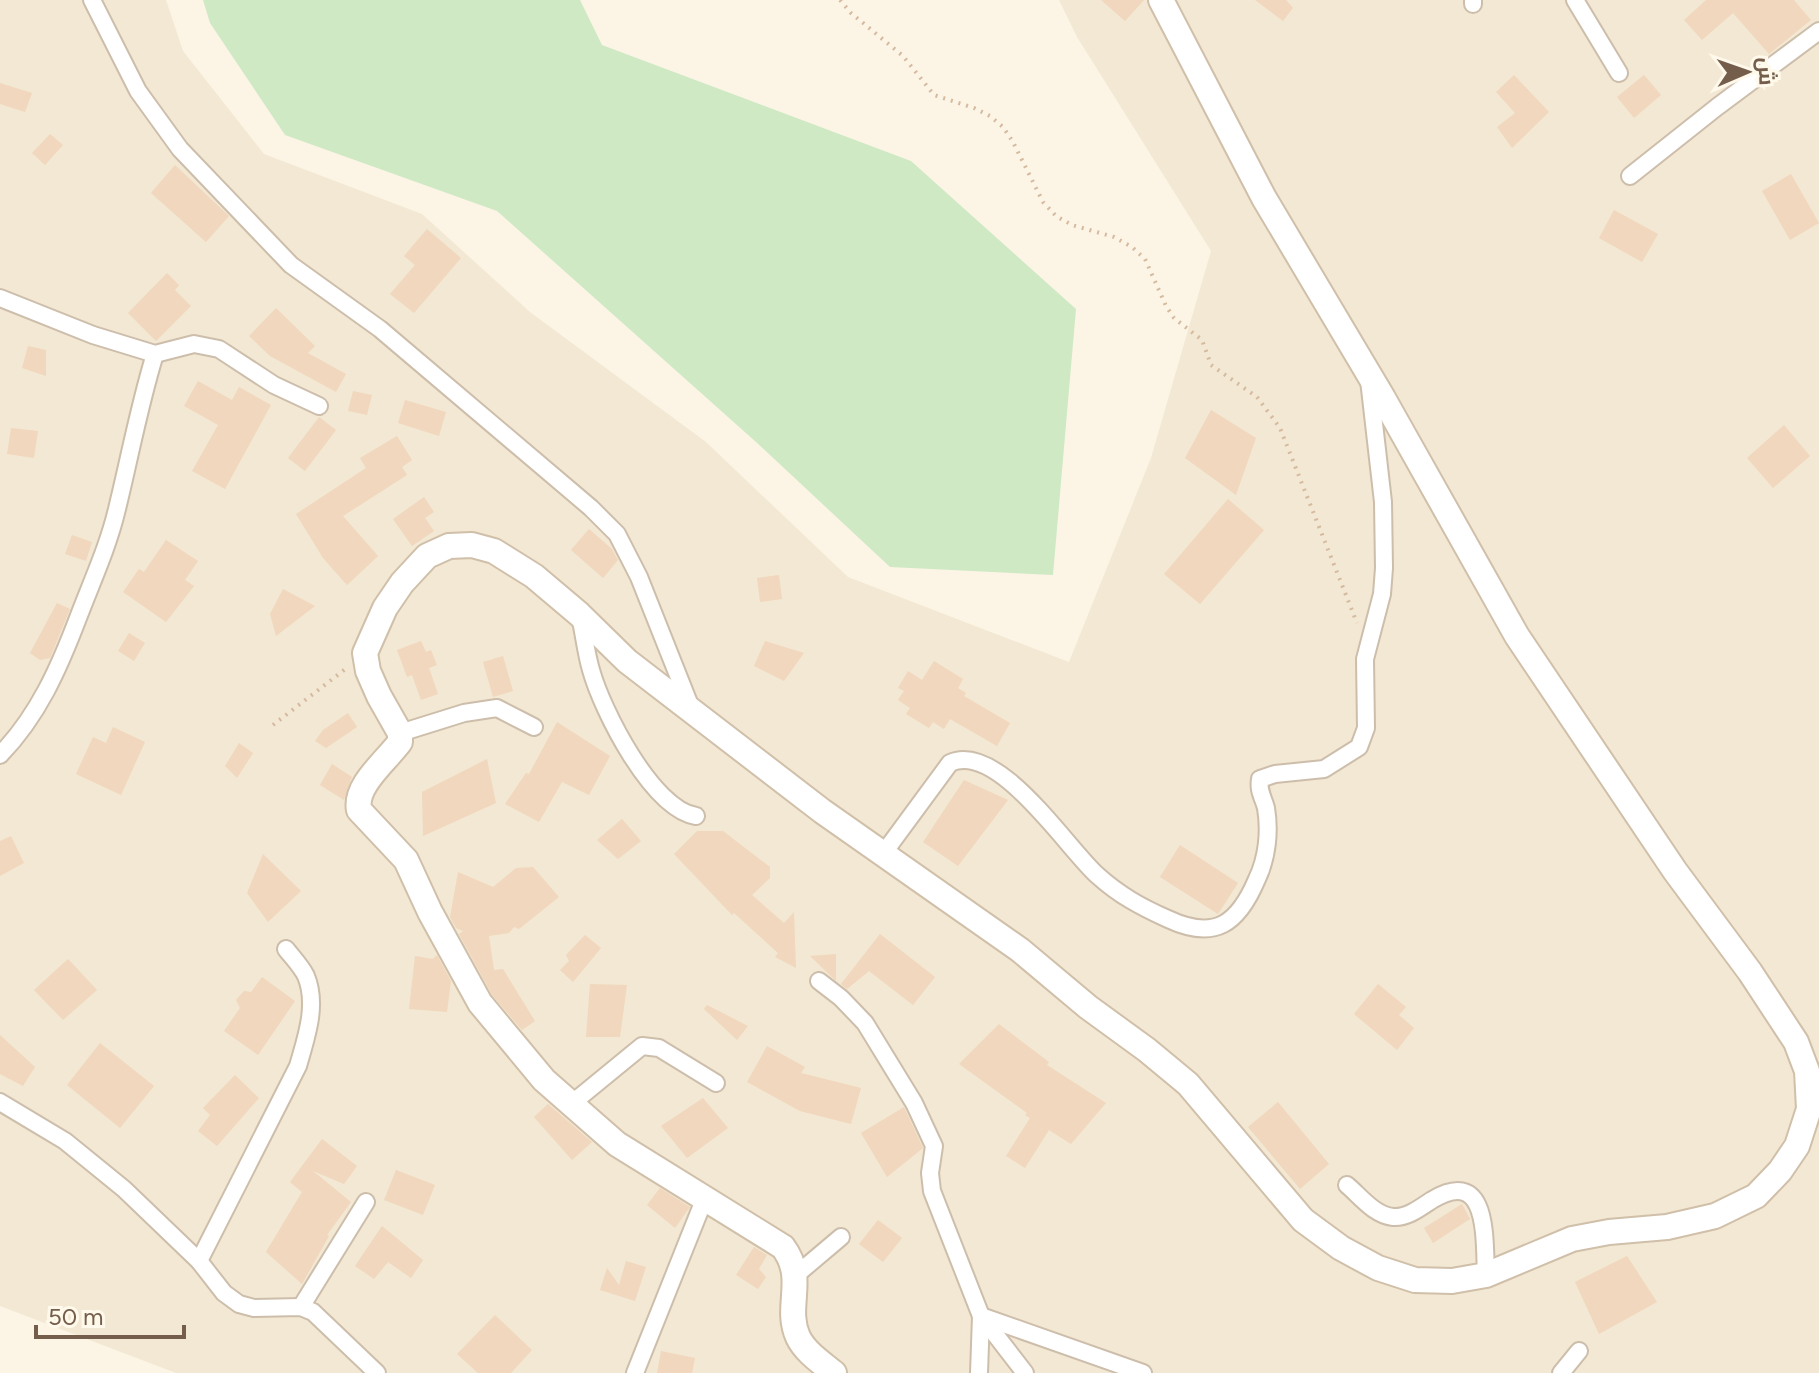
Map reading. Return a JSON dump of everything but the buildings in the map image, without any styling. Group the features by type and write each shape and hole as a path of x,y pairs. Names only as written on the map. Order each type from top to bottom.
{"street":[{"path":"92,0 138,91 180,149 291,265 380,329 591,508 617,534 639,577 693,712"},
{"path":"834,1373 805,1347 797,1335 794,1302 796,1275 792,1260 783,1247 617,1144 544,1080 480,1003 430,912 406,860 359,810 357,800 362,789 400,742 400,733 368,671 365,653 385,608 402,583 427,556 449,546 472,545 494,551 534,576 627,661 822,811 1020,950 1188,1084 1294,1210 1341,1248 1378,1268 1415,1280 1452,1281 1486,1275 1572,1239 1667,1227 1715,1216 1756,1196 1780,1171 1797,1146 1809,1109 1807,1071 1796,1042 1750,972 1675,871 1517,636 1264,198 1161,0"},
{"path":"1575,0 1619,73"},
{"path":"1630,176 1819,31"},
{"path":"0,298 93,335 155,354 194,344 219,349 274,385 319,406"},
{"path":"0,755 33,714 60,668 100,566 155,354"},
{"path":"883,854 950,763 970,759 1015,784 1076,855 1128,901 1186,927 1204,931 1221,926 1235,915 1257,880 1266,848 1268,833 1265,806 1258,788 1260,779 1275,774 1324,769 1359,747 1366,728 1365,659 1382,594 1384,568 1383,502 1368,374"},
{"path":"579,614 592,673 634,762 662,796 689,815 696,816"},
{"path":"400,733 464,713 497,708 534,727"},
{"path":"199,1261 298,1066 308,1033 310,992 305,974 286,949"},
{"path":"819,981 865,1023 914,1103 934,1146 930,1173 932,1191 981,1316 1025,1373"},
{"path":"570,1105 642,1046 659,1048 716,1083"},
{"path":"0,1102 65,1141 124,1189 199,1261 224,1293 239,1304 254,1308 301,1307 313,1312 377,1373"},
{"path":"1347,1185 1382,1214 1394,1217 1406,1216 1450,1191 1463,1192 1475,1199 1482,1211 1486,1275"},
{"path":"635,1373 704,1200"},
{"path":"301,1307 366,1202"},
{"path":"796,1275 841,1237"},
{"path":"979,1373 981,1316"},
{"path":"981,1316 1143,1373"},
{"path":"1561,1373 1579,1351"}],"path":[{"path":"840,0 851,13 903,56 934,95 974,108 1003,127 1043,202 1056,216 1072,225 1114,237 1145,259 1166,306 1174,318 1202,340 1211,365 1242,384 1270,412 1280,428 1367,648"},
{"path":"273,725 365,653"}],"shaded area":[{"path":"0,0 166,0 183,51 264,154 422,214 530,312 706,442 848,577 1069,662 1151,458 1211,251 1077,37 1059,0 1819,0 1819,1373 176,1373 0,1306"}],"green space":[{"path":"203,0 580,0 602,45 911,161 1076,309 1053,575 890,567 756,442 497,211 285,135 210,23"}]}
